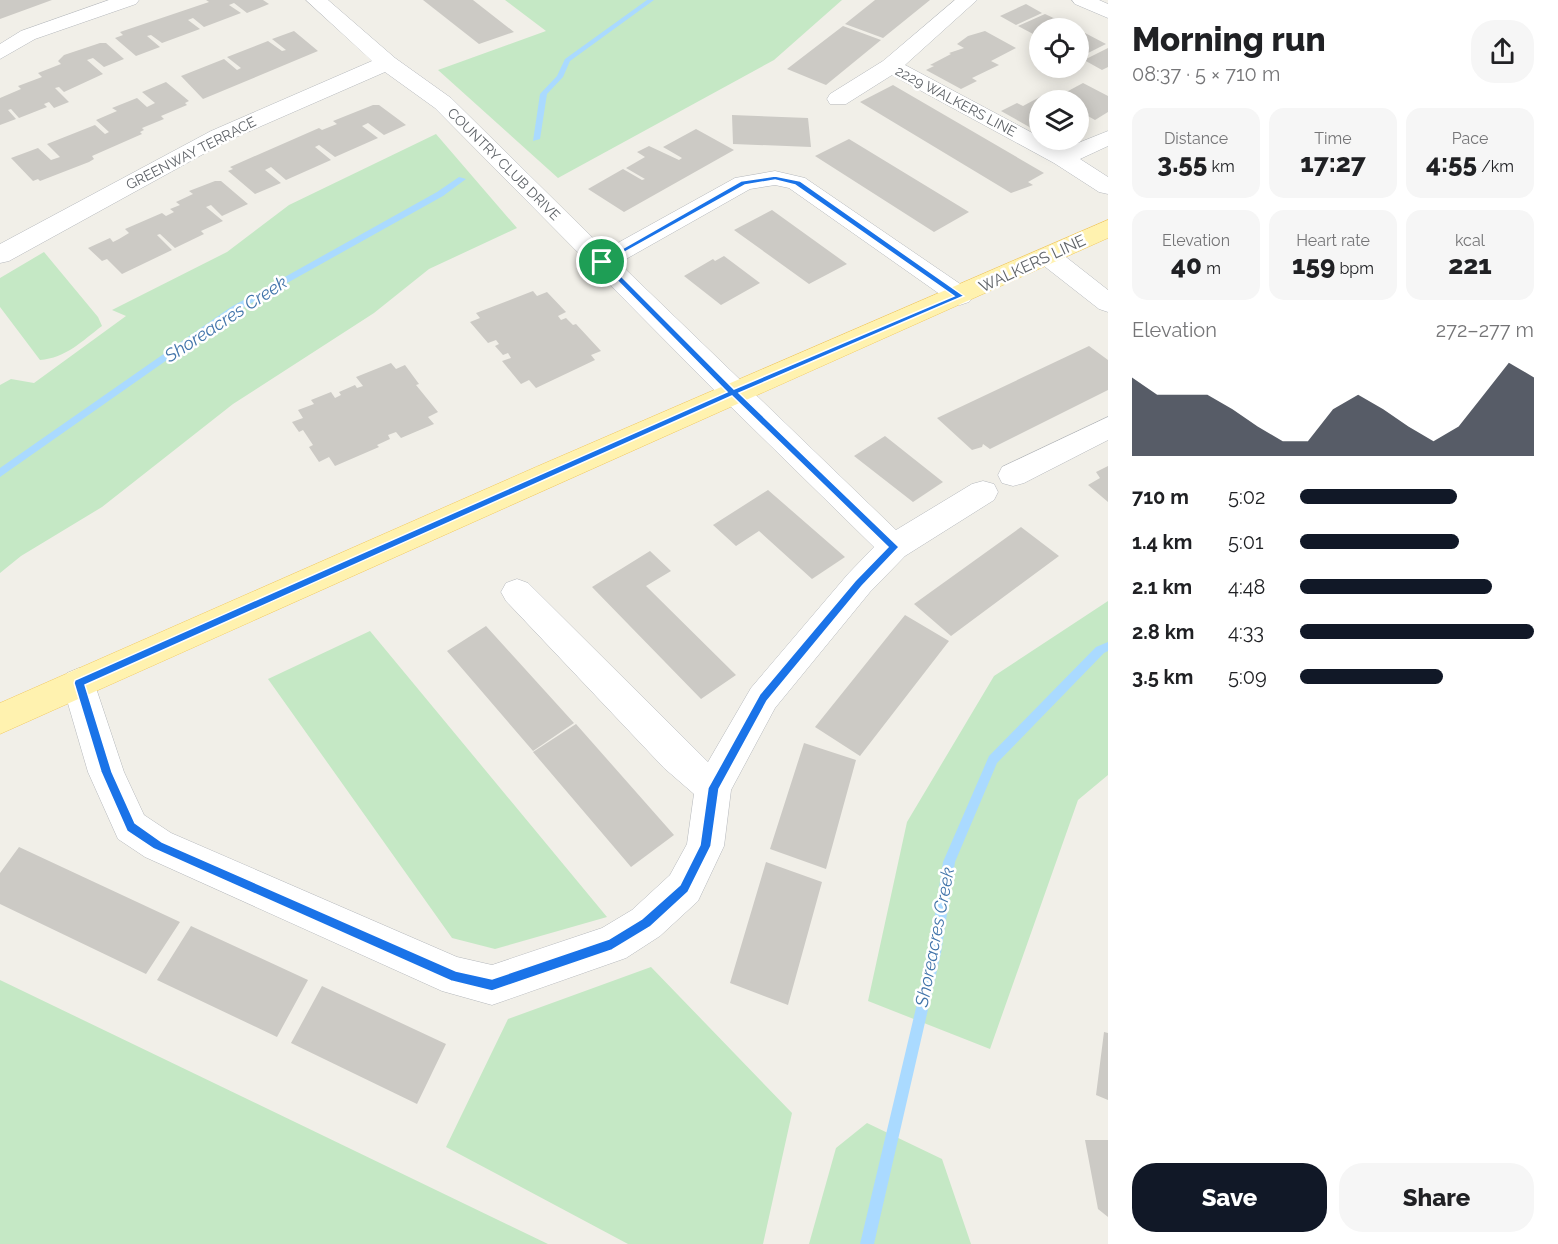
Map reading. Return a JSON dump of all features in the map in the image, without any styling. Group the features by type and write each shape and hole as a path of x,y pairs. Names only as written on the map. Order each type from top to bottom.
{"main road":[{"name":"WALKERS LINE","path":"0,719 733,392 960,296 1108,228"}],"street":[{"path":"0,53 28,35 129,0"},
{"name":"COUNTRY CLUB DRIVE","path":"316,0 387,63 443,103 733,392 894,547"},
{"name":"2229 WALKERS LINE","path":"967,0 891,66 1062,158 1108,187"},
{"path":"1082,0 1108,12"},
{"name":"GREENWAY TERRACE","path":"0,255 219,136 387,63"},
{"path":"838,99 891,66"},
{"path":"1062,158 1108,138"},
{"path":"602,262 743,183 775,178 797,183 960,296"},
{"path":"1048,256 1108,303"},
{"path":"79,683 106,772 131,827 158,845 472,982 492,985 612,944 646,923 684,888 705,846 713,788 763,698 859,583 894,547 998,483 1108,427"},
{"path":"517,592 676,757 713,788"}],"green space":[{"path":"505,0 842,0 774,60 558,178 438,70 546,31"},
{"path":"436,134 517,228 429,269 374,313 233,404 102,507 21,556 0,573 0,385 11,379 34,383 126,316 112,310 227,252 289,205"},
{"path":"44,252 98,317 102,326 66,352 40,360 0,307 0,278"},
{"path":"1108,601 1108,775 1078,800 990,1049 868,1001 907,822 994,676"},
{"path":"370,631 607,917 495,949 452,938 268,679"},
{"path":"651,967 792,1113 763,1244 628,1244 446,1147 508,1019"},
{"path":"0,980 548,1244 0,1244"},
{"path":"867,1123 942,1159 971,1244 809,1244 836,1148"}],"building":[{"path":"0,0 52,0 0,19"},
{"path":"206,0 263,0 269,4 247,13 234,3 229,5 241,13 204,27 193,18 188,20 200,29 162,43 151,35 147,36 160,47 136,56 115,38 123,35 120,32 209,2"},
{"path":"423,0 473,0 514,32 479,44"},
{"path":"875,0 930,0 883,38 845,24"},
{"path":"1026,4 1042,13 1016,25 1000,16"},
{"path":"1045,14 1054,18 1036,18"},
{"path":"1029,21 1029,32 1018,26"},
{"path":"843,26 881,40 826,85 787,69"},
{"path":"294,31 318,51 203,99 181,76 224,59 237,70 241,68 227,57 268,41 282,51 286,50 272,39"},
{"path":"985,31 1016,48 991,61 999,65 972,78 977,81 961,89 926,70 934,66 930,65 951,54 949,53 964,48 957,44 968,36"},
{"path":"1089,35 1106,44 1089,52"},
{"path":"106,43 124,59 104,67 93,58 87,60 103,74 64,92 59,87 55,88 69,102 54,108 49,102 44,104 47,107 19,118 11,109 8,110 16,119 0,125 0,98 21,89 18,86 42,77 38,73 61,64 58,61 64,55"},
{"path":"1108,48 1108,67 1102,70 1089,63 1089,58"},
{"path":"166,82 189,101 185,103 187,105 161,116 164,119 142,128 144,130 140,132 142,134 92,156 94,159 89,162 40,181 38,179 33,181 11,158 38,148 51,160 60,157 47,144 95,125 105,134 109,132 96,120 117,111 112,108 137,98 147,107 155,103 142,92"},
{"path":"1083,83 1108,96 1108,112 1095,120 1089,117 1089,90 1070,90"},
{"path":"893,85 1044,173 1028,182 1033,185 1011,193 860,102"},
{"path":"1017,103 1023,106 1029,103 1029,127 1001,111"},
{"path":"373,105 379,105 406,125 384,135 368,123 362,126 378,138 335,157 319,145 315,147 331,160 286,180 271,167 265,170 281,183 255,194 228,171 233,169 230,167 319,128 322,130 337,124 333,121"},
{"path":"732,115 808,118 811,147 733,144"},
{"path":"696,129 734,150 624,212 588,189 623,169 642,180 645,179 626,168 645,157 637,152 649,146 679,160 682,158 663,147"},
{"path":"849,139 969,212 934,232 815,156"},
{"path":"221,181 248,204 222,216 211,205 206,207 223,221 201,231 204,234 175,248 160,234 157,235 172,250 122,274 107,259 102,261 88,248 110,238 113,242 129,233 125,229 162,213 166,216 174,212 170,209 180,205 176,202 193,194 189,191"},
{"path":"772,210 847,264 809,284 734,230"},
{"path":"724,256 760,283 721,305 684,276 713,259 715,261"},
{"path":"533,291 537,296 547,292 566,312 558,316 561,320 566,318 573,325 576,324 601,351 591,355 595,360 536,388 529,380 521,384 502,361 511,358 508,353 503,355 495,346 499,344 496,340 488,343 470,322 480,318 476,313"},
{"path":"1089,346 1108,360 1108,390 990,449 983,444 982,447 972,450 937,418"},
{"path":"391,363 396,369 405,365 419,384 416,385 438,412 428,417 434,424 401,438 396,432 388,435 390,439 377,445 379,447 335,466 329,457 319,462 309,447 313,445 303,430 299,432 292,422 303,418 298,410 314,404 311,400 331,392 335,398 341,395 339,392 355,385 357,388 363,386 356,377"},
{"path":"885,436 943,482 913,502 854,456"},
{"path":"1108,466 1108,502 1088,485 1100,478 1096,472"},
{"path":"768,490 845,557 812,579 759,531 736,546 713,525"},
{"path":"1021,527 1059,556 951,636 914,604"},
{"path":"650,551 671,571 646,586 736,675 701,699 592,587"},
{"path":"905,615 949,641 860,756 815,727"},
{"path":"486,626 574,723 533,751 447,651"},
{"path":"576,724 674,835 631,867 533,752"},
{"path":"804,743 856,760 826,869 770,849"},
{"path":"19,847 180,922 146,974 0,904 0,873"},
{"path":"766,862 822,882 788,1005 730,983"},
{"path":"191,926 308,980 277,1037 157,980"},
{"path":"322,986 446,1044 417,1104 291,1043"},
{"path":"1104,1032 1108,1033 1108,1100 1096,1095"},
{"path":"1085,1140 1108,1140 1108,1217 1098,1209"}],"waterway":[{"name":"Shoreacres Creek","path":"536,139 544,94 560,77 567,60 651,0"},
{"name":"Shoreacres Creek","path":"0,473 234,309 440,194 462,179"},
{"name":"Shoreacres Creek","path":"867,1244 935,953 949,862 993,760 1100,650 1108,646"}],"route":[{"path":"602,262 733,392 291,589 225,616 79,683 106,772 131,827 158,845 456,977 492,985 612,944 646,923 684,888 705,846 713,788 763,698 859,583 894,547 733,392 960,296 797,183 775,178 743,183 602,262"}]}
